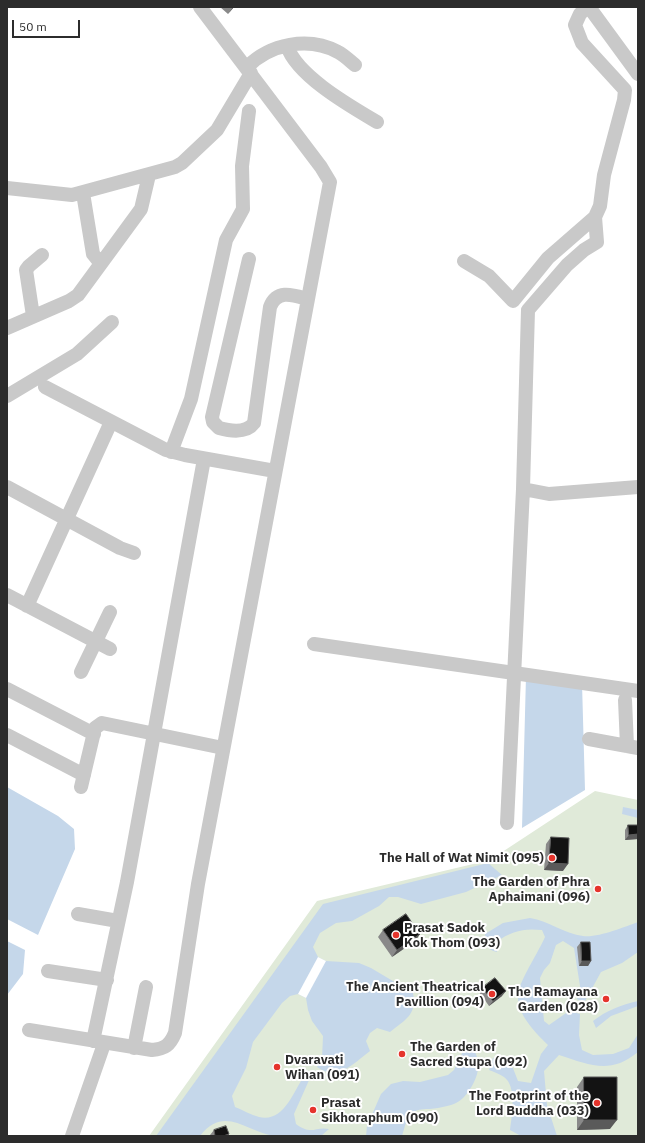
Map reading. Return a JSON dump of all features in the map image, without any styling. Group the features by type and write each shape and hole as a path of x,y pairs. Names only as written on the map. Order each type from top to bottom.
{"street":[{"path":"29,1030 152,1050 163,1049 169,1045 175,1033 198,884 330,182 327,174 200,7"},
{"path":"464,261 489,276 513,301 548,258 595,217 600,206 604,175 625,90 582,43 575,24 580,14 588,7 638,74"},
{"path":"7,188 67,195 149,175 182,163 216,130 253,75 256,58 279,47 305,43 320,45 339,52 355,65"},
{"path":"279,47 291,56 298,65 345,104 377,122"},
{"path":"171,452 191,399 226,240 243,209 242,176 249,111"},
{"path":"7,328 74,298 141,209 149,175"},
{"path":"83,192 93,254 101,264"},
{"path":"507,823 523,489 528,310 567,265 584,250 597,242 595,217"},
{"path":"33,316 26,270 42,255"},
{"path":"249,259 212,417 213,422 218,428 243,430 248,429 254,422 270,306 273,300 283,294 307,299"},
{"path":"7,396 77,354 112,322"},
{"path":"45,387 171,452 275,471"},
{"path":"27,606 111,422"},
{"path":"72,1136 99,1042 107,980 127,882 204,459"},
{"path":"7,487 66,520 120,548 134,553"},
{"path":"523,489 549,494 638,487"},
{"path":"7,595 110,649"},
{"path":"81,672 110,612"},
{"path":"314,644 638,691"},
{"path":"7,690 94,734"},
{"path":"589,739 633,747 625,700"},
{"path":"7,735 83,781 96,726 102,723 154,735 223,748"},
{"path":"78,914 118,922"},
{"path":"48,971 107,980"},
{"path":"134,1048 146,987"}],"green space":[{"path":"595,791 638,800 638,1136 149,1136 317,901 490,860"}],"water":[{"path":"526,676 582,683 585,790 522,828"},
{"path":"7,787 58,816 74,829 75,849 38,935 7,919"},
{"path":"623,807 638,810 638,818 622,814"},
{"path":"488,863 502,875 466,892 421,904 398,897 389,897 379,906 352,921 336,923 320,933 313,947 318,957 326,961 359,963 371,968 413,993 413,1007 409,1016 390,1032 377,1028 370,1033 366,1041 370,1051 358,1061 339,1072 332,1073 317,1067 322,1059 323,1036 312,1021 306,998 298,994 290,996 282,1003 253,1042 246,1068 232,1096 235,1107 259,1117 267,1118 275,1116 286,1105 304,1076 310,1078 294,1114 296,1124 301,1128 310,1130 324,1128 329,1129 321,1136 275,1136 227,1121 218,1122 209,1127 200,1136 156,1136 323,904"},
{"path":"530,918 570,933 583,936 603,934 638,922 638,952 622,963 601,972 584,1003 577,999 580,986 574,948 563,941 556,945 550,963 540,978 544,1021 549,1025 569,1011 580,1014 579,1035 582,1050 593,1055 613,1054 629,1048 638,1034 638,1052 618,1064 609,1066 590,1065 559,1055 544,1071 547,1105 557,1136 521,1136 510,1130 513,1102 511,1087 504,1077 489,1070 493,1058 509,1058 518,1081 531,1083 541,1054 548,1045 526,1020 519,1006 518,998 523,978 545,937 542,930 529,929 507,935 496,942 497,952 491,950 487,946 485,934 503,923"},
{"path":"7,941 25,950 23,974 7,995"},
{"path":"638,1001 638,1006 611,1016 596,1028 593,1021 598,1017 614,1008"},
{"path":"464,1049 475,1052 478,1060 477,1074 466,1095 456,1103 445,1107 414,1112 407,1119 402,1136 366,1136 367,1126 381,1094 391,1084 403,1081 420,1082 448,1075 454,1070"}],"pier":[{"path":"318,957 326,961 306,998 298,994"}],"building":[{"path":"628,825 638,825 638,834 629,835"},
{"path":"551,837 569,838 568,864 549,863"},
{"path":"406,914 420,934 397,950 383,930"},
{"path":"581,942 590,942 591,961 582,961"},
{"path":"495,978 506,991 493,1001 482,988"},
{"path":"584,1077 617,1077 617,1120 584,1120"},
{"path":"226,1126 229,1134 215,1136 214,1130"}],"place":[{"name":"The Hall of Wat Nimit (095)","path":"552,858"},
{"name":"The Garden of Phra Aphaimani (096)","path":"598,889"},
{"name":"Prasat Sadok Kok Thom (093)","path":"396,935"},
{"name":"The Ancient Theatrical Pavillion (094)","path":"492,994"},
{"name":"The Ramayana Garden (028)","path":"606,999"},
{"name":"The Garden of Sacred Stupa (092)","path":"402,1054"},
{"name":"Dvaravati Wihan (091)","path":"277,1067"},
{"name":"The Footprint of the Lord Buddha (033)","path":"597,1103"},
{"name":"Prasat Sikhoraphum (090)","path":"313,1110"}]}
